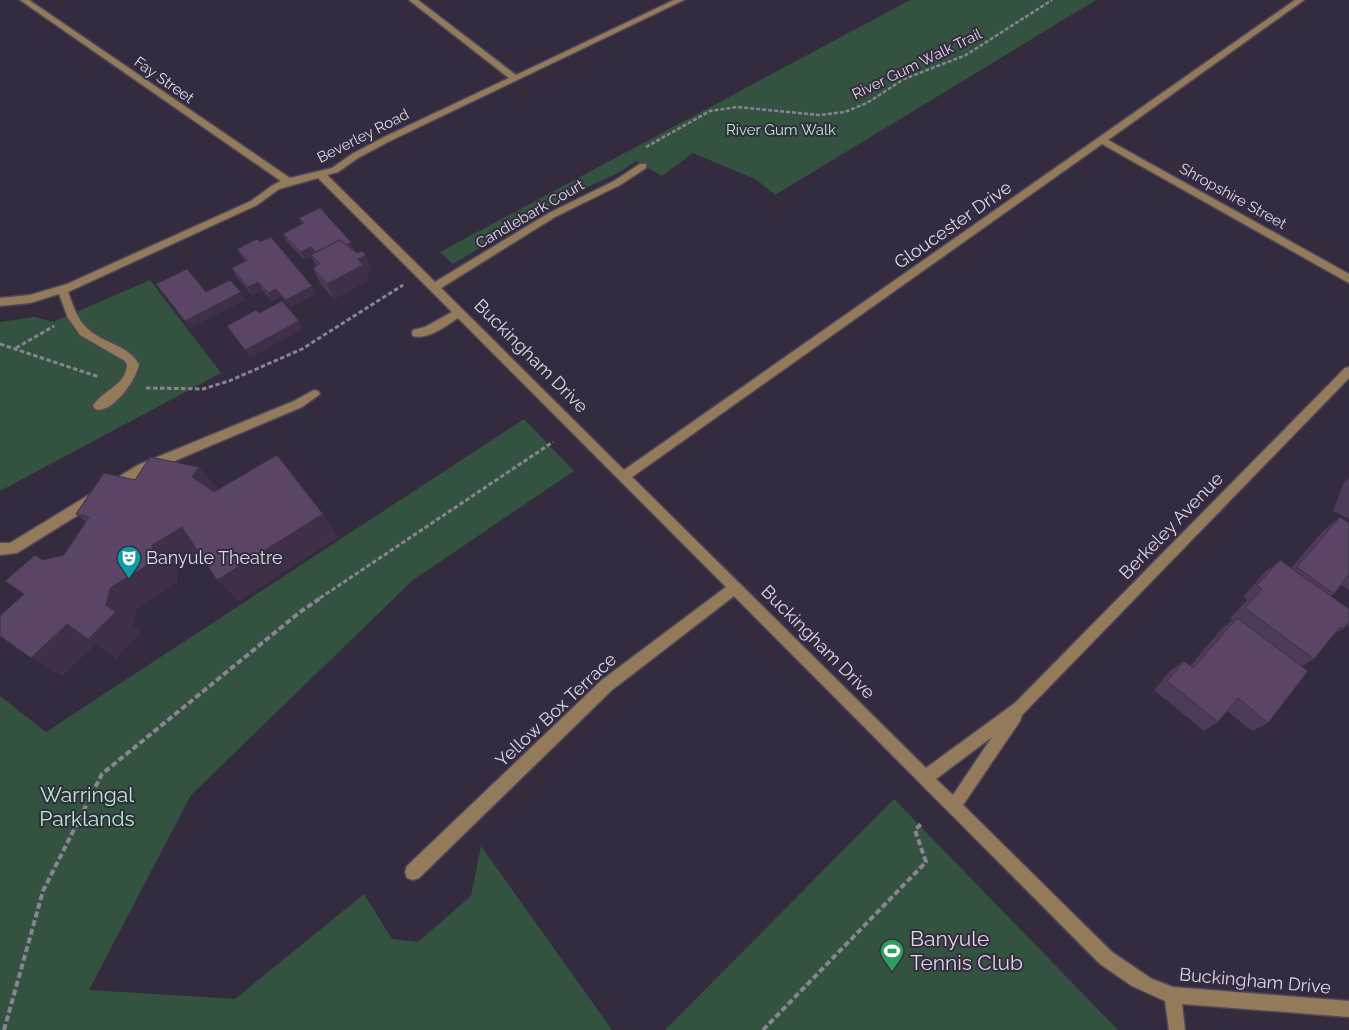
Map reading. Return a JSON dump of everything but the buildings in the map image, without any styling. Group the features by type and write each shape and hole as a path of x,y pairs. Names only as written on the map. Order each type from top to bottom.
{"street":[{"name":"Fay Street","path":"24,0 289,182"},
{"path":"413,0 515,78"},
{"name":"Beverley Road","path":"0,302 30,299 62,290 254,203 276,187 335,170 355,156 387,139 680,0"},
{"name":"Gloucester Drive","path":"623,477 1300,0"},
{"name":"Shropshire Street","path":"1102,140 1349,278"},
{"name":"Candlebark Court","path":"434,288 560,210 618,183 643,166"},
{"name":"Buckingham Drive","path":"321,175 1125,975 1150,988 1173,995 1349,1009"},
{"path":"62,290 76,322 83,332 125,354 132,362 132,374 125,386 99,406"},
{"path":"417,333 428,331 459,313"},
{"name":"Berkeley Avenue","path":"925,778 1020,708 1349,371"},
{"path":"0,549 12,549 142,469 298,404 314,394"},
{"name":"Yellow Box Terrace","path":"413,872 607,685 735,588"},
{"name":"Berkeley Avenue","path":"954,806 1020,708"},
{"path":"1173,995 1177,1030"}],"path":[{"name":"River Gum Walk Trail","path":"641,150 710,111 737,107 819,115 844,112 867,103 904,79 966,55 1052,0"},
{"path":"0,344 125,386 203,389 229,381 302,350 406,283"},
{"path":"15,349 58,323"},
{"path":"4,1030 43,891 102,774 300,612 553,442"},
{"path":"764,1030 926,862 915,830 922,823"}],"green space":[{"name":"River Gum Walk","path":"910,0 1096,0 775,195 757,180 693,153 662,176 636,161 620,172 554,203 453,264 440,252"},
{"path":"150,280 221,373 0,491 0,322 35,317 53,322"},
{"name":"Warringal Parklands","path":"524,419 574,471 413,580 191,795 89,990 235,999 364,894 392,939 418,942 471,896 481,846 612,1030 0,1030 0,696 46,732"},
{"path":"894,799 1118,1030 665,1030"}],"place":[{"name":"Banyule Theatre","path":"129,579"},
{"name":"Banyule Tennis Club","path":"892,972"}]}
